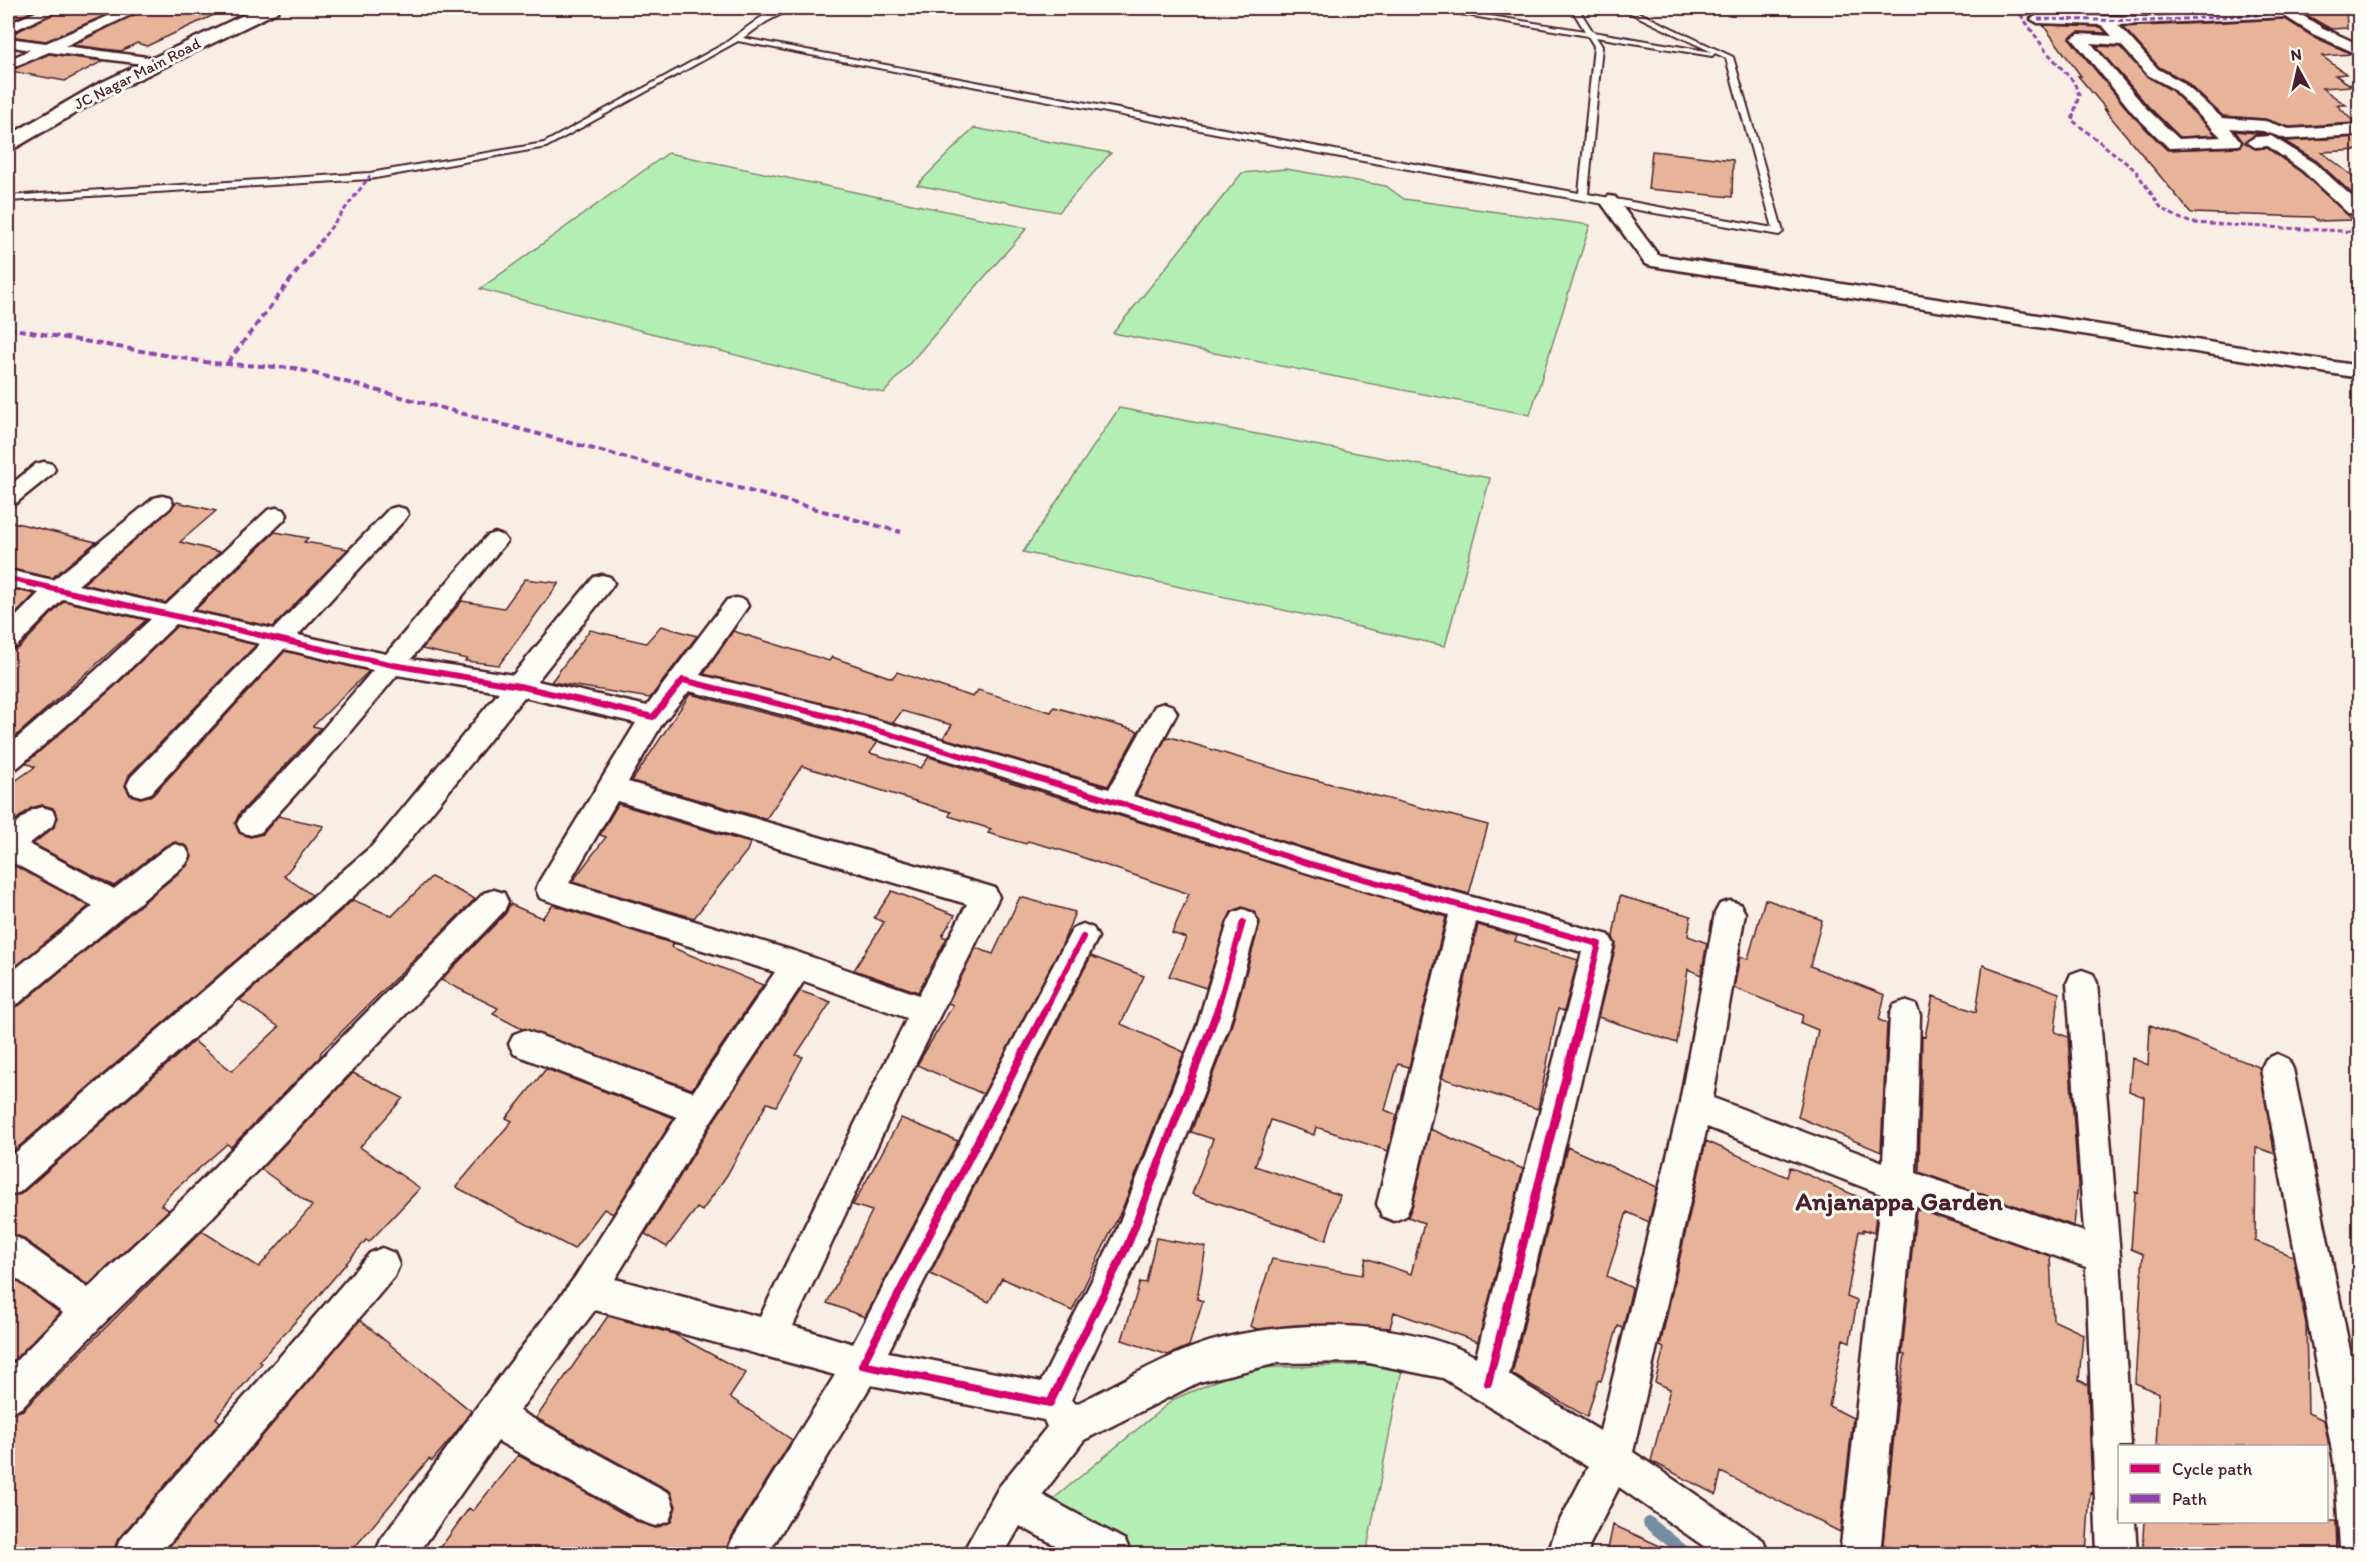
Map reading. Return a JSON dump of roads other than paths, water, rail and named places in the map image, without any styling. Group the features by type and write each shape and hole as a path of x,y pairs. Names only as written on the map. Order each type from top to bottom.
{"main road":[{"name":"JC Nagar Main Road","path":"8,144 49,113 133,60 248,8"},
{"name":"JC Nagar Main Road","path":"8,132 270,8"}],"street":[{"path":"8,29 56,8"},
{"path":"8,65 138,8"},
{"path":"2173,8 2185,18"},
{"path":"2038,19 2108,22 2284,10 2318,31 2360,51"},
{"path":"2108,22 2158,75 2177,85 2217,122 2233,142"},
{"path":"2126,41 2079,38 2109,76 2175,144 2233,142 2360,130"},
{"path":"8,42 154,63"},
{"path":"2109,76 2158,75"},
{"path":"2217,122 2265,126 2354,209 2360,209"},
{"path":"1609,201 1653,260 2360,372"},
{"path":"8,498 44,470"},
{"path":"8,640 59,588 162,503"},
{"path":"141,785 397,514"},
{"path":"8,762 103,679 276,515"},
{"path":"251,824 393,665 495,541"},
{"path":"8,578 393,665 519,686 653,717"},
{"path":"8,1180 382,854 602,583"},
{"path":"736,606 683,680 653,717 550,889 627,915 797,965 926,1011"},
{"path":"683,680 839,719 1116,802 1310,864 1599,944 1488,1383"},
{"path":"1116,802 1164,713"},
{"path":"610,788 985,897 926,1011 769,1337"},
{"path":"42,818 8,846 116,904"},
{"path":"8,993 176,856"},
{"path":"8,1395 90,1311 193,1213 494,902"},
{"path":"1394,1204 1465,907"},
{"path":"1568,1554 1571,1540 1612,1460 1695,1107 1730,913"},
{"path":"982,1554 1060,1415 1213,1026 1244,922"},
{"path":"746,1554 862,1365 1083,937"},
{"path":"395,1554 492,1417 588,1290 700,1110 797,965"},
{"path":"2082,983 2103,1256 2117,1554"},
{"path":"1860,1554 1899,1184 1905,1014"},
{"path":"525,1044 700,1110"},
{"path":"2277,1069 2356,1463 2360,1546"},
{"path":"1695,1107 1899,1184 2103,1256"},
{"path":"8,1251 90,1311"},
{"path":"134,1554 382,1265"},
{"path":"588,1290 769,1337 862,1365 1060,1415 1194,1365 1278,1345 1364,1344 1448,1361 1488,1383 1612,1460 1749,1554"},
{"path":"492,1417 655,1507"},
{"path":"1013,1501 1111,1554"}],"lane":[{"path":"762,20 771,8"},
{"path":"8,199 370,176 546,145 737,39 762,20 789,8"},
{"path":"1430,8 1729,57"},
{"path":"1575,8 1598,46 1583,196"},
{"path":"737,39 1335,153 1779,232 1729,57 1624,8"}],"waterway":[{"path":"1649,1523 1687,1554"}],"district":[{"name":"Anjanappa Garden","path":"1899,1201"}]}
